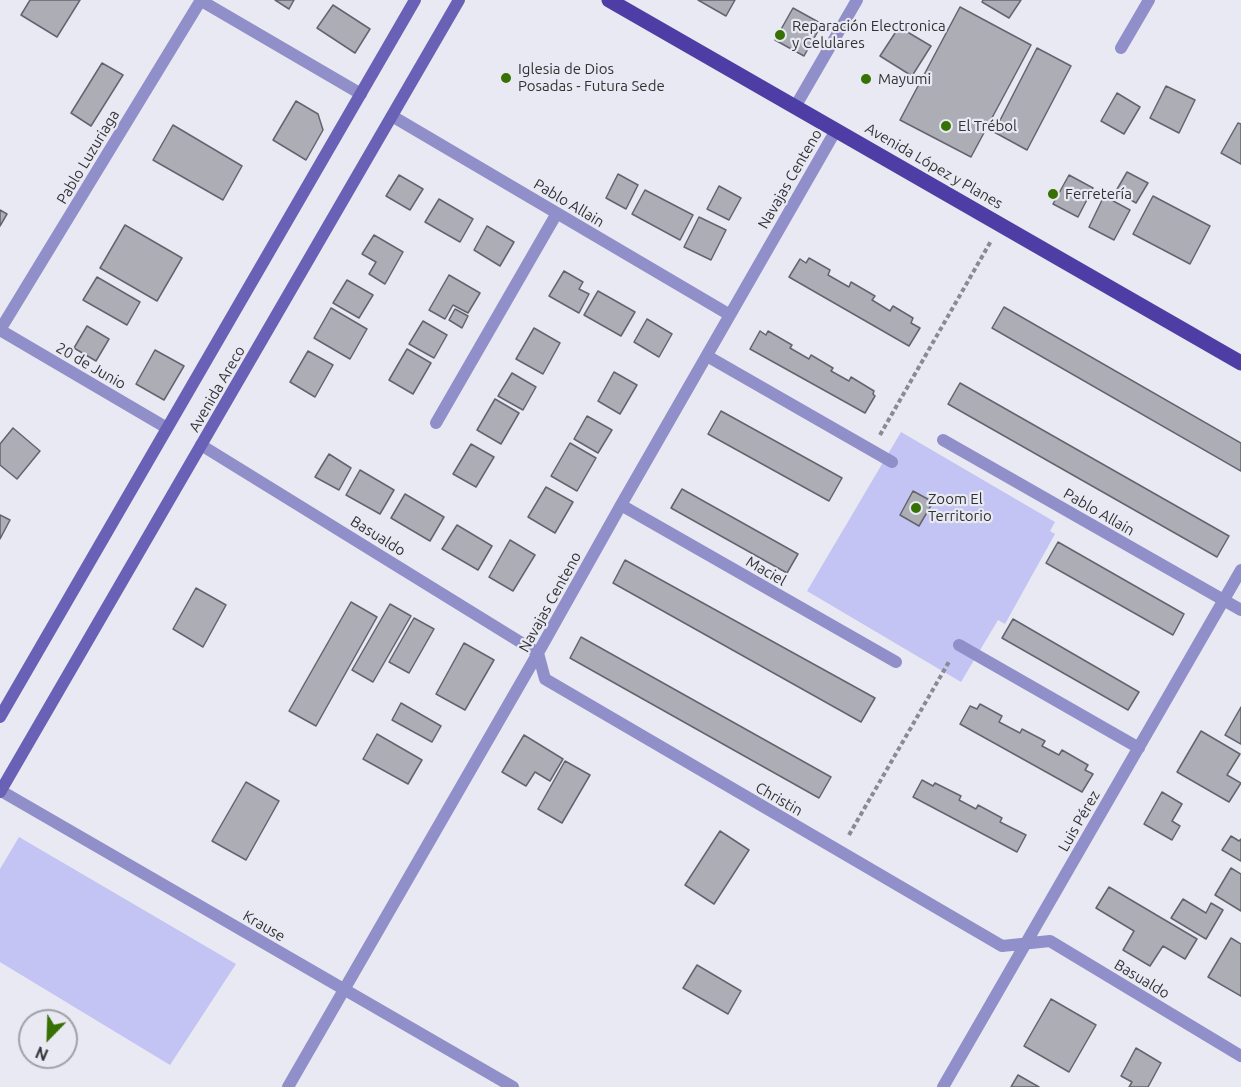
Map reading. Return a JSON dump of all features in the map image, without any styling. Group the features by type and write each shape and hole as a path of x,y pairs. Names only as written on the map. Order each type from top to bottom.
{"main road":[{"name":"Avenida Areco","path":"0,717 415,0"},
{"name":"Avenida Areco","path":"0,792 459,0"},
{"name":"Avenida López y Planes","path":"609,0 1000,225 1239,358"}],"street":[{"path":"200,0 361,94"},
{"name":"Pablo Luzuriaga","path":"0,330 200,0"},
{"path":"795,107 857,0"},
{"path":"1121,48 1149,0"},
{"name":"Pablo Allain","path":"392,116 730,315"},
{"name":"Navajas Centeno","path":"288,1087 836,130"},
{"path":"436,423 557,213"},
{"name":"20 de Junio","path":"0,330 168,428"},
{"path":"707,356 892,462"},
{"name":"Pablo Allain","path":"943,440 1241,610"},
{"name":"Basualdo","path":"201,445 538,653"},
{"name":"Maciel","path":"621,505 896,662"},
{"name":"Luis Pérez","path":"943,1087 1241,570"},
{"path":"959,645 1139,748"},
{"name":"Christin","path":"538,653 545,679 1002,946 1025,945"},
{"name":"Krause","path":"0,792 513,1087"},
{"name":"Basualdo","path":"1025,945 1050,941 1241,1056"}],"path":[{"path":"871,450 1000,225"},
{"path":"840,852 959,645"}],"shaded area":[{"path":"901,432 1055,522 1050,531 1055,534 1005,624 998,620 961,682 807,591"},
{"path":"19,837 236,964 170,1065 0,962 0,869"}],"building":[{"path":"30,0 80,0 57,37 21,15"},
{"path":"275,0 294,0 289,9"},
{"path":"698,0 735,0 726,16"},
{"path":"983,0 1021,0 1009,18 982,2"},
{"path":"333,5 370,29 355,53 317,28"},
{"path":"960,7 1031,45 971,157 900,120"},
{"path":"793,8 822,24 804,56 775,40"},
{"path":"899,27 931,46 912,76 880,56"},
{"path":"1037,48 1071,66 1027,150 994,132"},
{"path":"102,63 123,75 91,126 71,113"},
{"path":"1166,86 1195,100 1179,133 1150,118"},
{"path":"1117,93 1140,107 1124,134 1101,121"},
{"path":"296,101 318,114 323,130 306,160 273,140"},
{"path":"1238,123 1241,124 1241,164 1221,153"},
{"path":"173,125 242,166 223,200 153,160"},
{"path":"1127,172 1148,183 1136,203 1116,191"},
{"path":"618,174 638,185 626,209 606,198"},
{"path":"399,175 423,189 410,210 386,196"},
{"path":"1069,175 1093,188 1078,217 1053,204"},
{"path":"719,186 741,198 729,220 707,209"},
{"path":"645,190 693,215 680,240 632,214"},
{"path":"1104,196 1130,210 1114,240 1089,227"},
{"path":"1153,196 1210,226 1190,264 1133,234"},
{"path":"439,199 473,219 460,242 425,222"},
{"path":"0,210 7,214 0,226"},
{"path":"699,217 726,230 711,260 684,247"},
{"path":"125,225 182,258 157,301 100,268"},
{"path":"487,226 514,242 500,266 474,250"},
{"path":"374,235 403,252 385,284 369,274 376,262 362,254"},
{"path":"809,258 830,270 828,275 849,287 851,282 875,296 872,300 890,311 893,306 913,318 911,323 920,328 909,346 789,277 800,259 806,263"},
{"path":"564,271 583,282 579,289 589,294 579,313 549,296"},
{"path":"449,275 480,293 468,313 453,305 445,319 429,310"},
{"path":"97,277 140,302 127,325 83,300"},
{"path":"347,280 373,295 359,318 333,303"},
{"path":"598,291 635,312 621,336 584,315"},
{"path":"1004,307 1241,443 1241,471 992,328"},
{"path":"331,308 367,329 350,359 314,338"},
{"path":"455,309 468,316 462,328 449,320"},
{"path":"647,319 672,334 659,357 634,342"},
{"path":"423,321 447,335 434,358 409,344"},
{"path":"87,326 109,339 96,361 74,348"},
{"path":"534,328 560,343 543,374 516,359"},
{"path":"760,331 766,335 768,331 792,345 790,348 809,359 811,355 833,368 831,371 849,381 851,377 874,391 875,396 865,413 750,349"},
{"path":"407,349 431,363 413,394 389,380"},
{"path":"155,350 184,366 164,400 136,384"},
{"path":"308,351 333,365 315,397 290,382"},
{"path":"614,372 637,385 620,414 598,401"},
{"path":"512,373 536,387 523,410 498,396"},
{"path":"960,383 1229,536 1217,557 948,404"},
{"path":"495,399 519,413 501,444 477,430"},
{"path":"721,411 842,478 829,501 708,434"},
{"path":"587,416 612,430 598,453 574,439"},
{"path":"13,428 40,451 17,479 0,465 0,444"},
{"path":"570,443 596,458 577,491 551,476"},
{"path":"471,444 494,457 476,487 453,474"},
{"path":"329,454 351,468 339,490 315,477"},
{"path":"360,470 394,490 380,514 346,495"},
{"path":"546,487 573,502 555,533 528,517"},
{"path":"682,489 798,554 787,573 671,508"},
{"name":"Zoom El Territorio","path":"913,491 933,502 919,526 900,515"},
{"path":"405,494 444,517 430,541 391,518"},
{"path":"0,515 10,520 0,539"},
{"path":"457,525 492,546 478,570 442,549"},
{"path":"510,540 535,555 513,591 489,577"},
{"path":"1058,542 1184,614 1173,635 1046,563"},
{"path":"625,560 875,698 861,722 613,583"},
{"path":"196,588 226,605 203,647 173,629"},
{"path":"351,602 377,617 316,726 289,711"},
{"path":"390,604 411,616 373,682 352,670"},
{"path":"414,618 434,629 409,673 389,662"},
{"path":"1013,619 1139,692 1128,710 1002,638"},
{"path":"581,637 831,777 819,798 570,658"},
{"path":"464,643 494,660 465,710 436,694"},
{"path":"401,703 441,726 432,742 392,720"},
{"path":"980,704 1002,716 999,722 1020,733 1022,729 1045,741 1042,746 1059,755 1062,750 1088,765 1085,770 1093,774 1082,792 960,724 970,706 977,709"},
{"path":"1241,707 1241,744 1225,735"},
{"path":"1201,731 1240,754 1227,775 1241,783 1229,802 1177,772"},
{"path":"377,734 422,760 408,784 363,759"},
{"path":"524,735 563,759 550,781 535,772 526,786 502,772"},
{"path":"565,761 590,775 562,823 538,809"},
{"path":"922,780 933,786 935,783 961,796 959,800 976,809 978,805 1002,818 1000,822 1026,835 1017,852 913,797"},
{"path":"246,782 279,801 246,860 212,841"},
{"path":"1162,792 1182,804 1172,821 1180,826 1172,840 1144,824"},
{"path":"720,831 749,850 714,904 685,885"},
{"path":"1231,836 1239,841 1241,839 1241,861 1222,850"},
{"path":"1231,868 1241,874 1241,911 1215,895"},
{"path":"1109,887 1197,939 1185,959 1163,946 1150,966 1123,950 1134,931 1096,908"},
{"path":"1183,899 1206,913 1211,903 1223,910 1206,939 1171,918"},
{"path":"1231,938 1241,944 1241,996 1208,977"},
{"path":"697,965 741,991 728,1014 683,988"},
{"path":"1051,999 1096,1025 1069,1072 1024,1046"},
{"path":"1136,1048 1161,1063 1148,1087 1129,1087 1132,1082 1121,1076"},
{"path":"1018,1075 1039,1087 1011,1087"}],"place":[{"name":"Reparación Electronica y Celulares","path":"780,35"},
{"name":"Iglesia de Dios Posadas - Futura Sede","path":"506,78"},
{"name":"Mayumi","path":"866,79"},
{"name":"El Trébol","path":"946,126"},
{"name":"Ferretería","path":"1053,194"},
{"name":"Zoom El Territorio","path":"916,508"}]}
